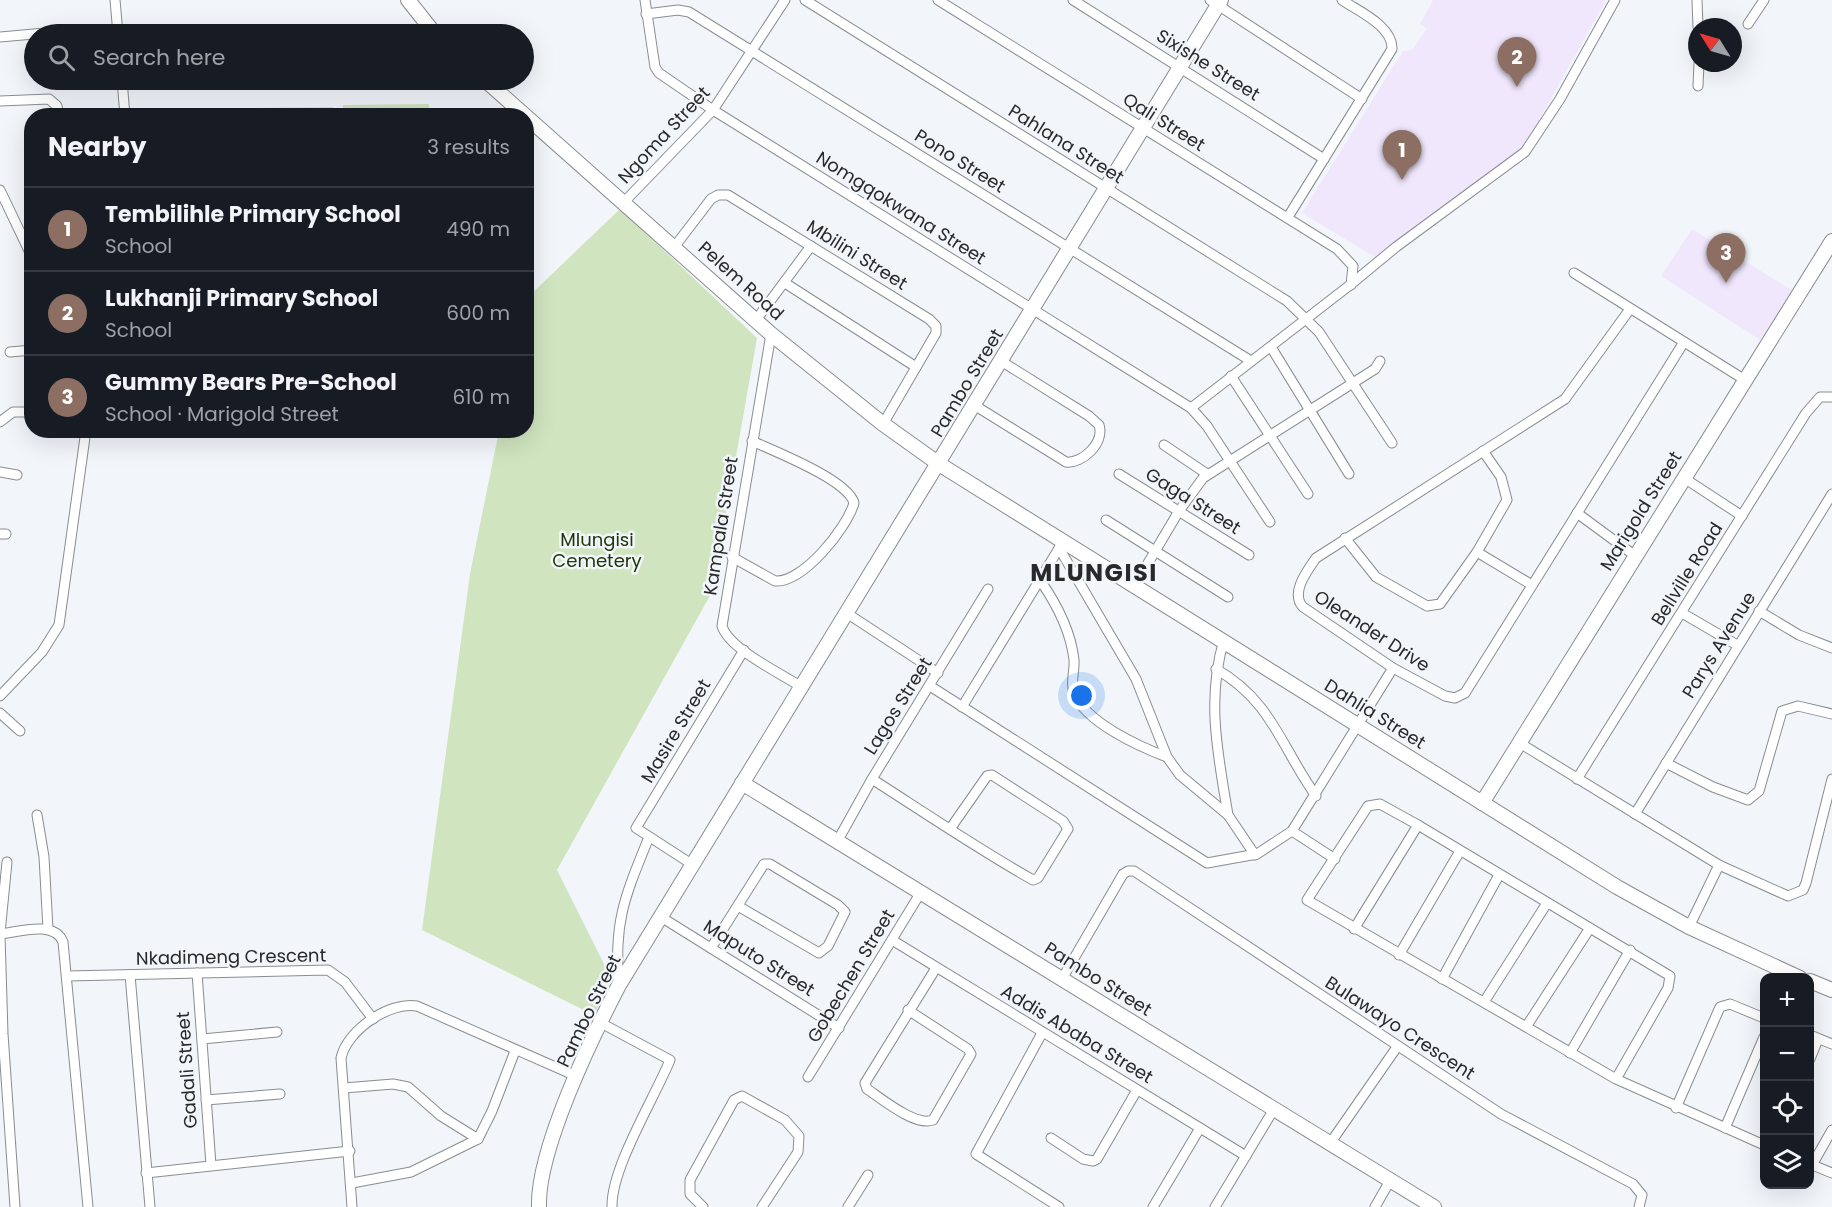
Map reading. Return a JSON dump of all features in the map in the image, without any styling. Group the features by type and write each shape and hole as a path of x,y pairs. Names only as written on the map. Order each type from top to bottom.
{"street":[{"path":"115,0 117,24"},
{"path":"408,0 427,24"},
{"name":"Nomgqokwana Street","path":"645,0 657,70 713,110 1191,408"},
{"name":"Ngoma Street","path":"625,201 713,110 785,0"},
{"name":"Pahlana Street","path":"805,0 1287,301 1308,318 1354,381 1392,443"},
{"name":"Qali Street","path":"938,0 1288,217 1347,258 1354,272 1350,285"},
{"name":"Sixishe Street","path":"1073,0 1324,159"},
{"path":"1288,217 1390,54 1392,44 1382,28 1342,0"},
{"path":"1270,522 1230,459 1191,408 1272,347 1405,240 1525,152 1560,99 1615,0"},
{"path":"1697,0 1698,18"},
{"path":"1748,24 1764,0"},
{"path":"1216,2 1362,99"},
{"name":"Pambo Street","path":"539,1207 543,1164 576,1076 619,984 845,612 939,464 1105,187 1180,67 1216,2"},
{"name":"Pono Street","path":"646,14 685,10 1251,361"},
{"path":"0,37 24,35"},
{"path":"1698,86 1699,72"},
{"path":"123,90 124,108"},
{"name":"Pelem Road","path":"497,90 517,108"},
{"path":"0,101 49,99 57,108"},
{"name":"Pelem Road","path":"534,122 771,333 883,424 939,464"},
{"path":"0,190 24,240"},
{"name":"Mbilini Street","path":"675,246 711,199 723,194 731,196 933,322 936,333 883,424"},
{"name":"Marigold Street","path":"1482,802 1832,241"},
{"path":"756,320 811,246"},
{"path":"1574,273 1745,380"},
{"path":"785,283 916,367"},
{"name":"Oleander Drive","path":"1630,309 1571,394 1324,552 1308,570 1299,592 1299,603 1393,668 1445,696 1459,697 1465,693 1684,342"},
{"name":"Kampala Street","path":"771,333 722,626 727,636 744,650 800,686"},
{"path":"1272,347 1348,474"},
{"path":"10,352 24,351"},
{"path":"974,405 1066,462 1073,463 1084,458 1100,436 1099,425 1089,416 1000,361"},
{"path":"1135,585 1179,511 1208,474 1311,412 1375,369 1380,361"},
{"path":"1231,376 1272,435 1308,494"},
{"name":"Bellville Road","path":"1577,779 1806,413 1820,398 1832,397"},
{"path":"0,422 13,412 24,412"},
{"path":"0,696 42,652 59,625 85,438"},
{"path":"732,557 771,580 782,581 795,577 804,571 842,526 854,503 846,490 817,472 752,441"},
{"path":"1164,445 1208,474"},
{"path":"1345,538 1376,577 1431,607 1440,604 1477,552 1507,500 1501,477 1483,451"},
{"name":"Dahlia Street","path":"939,464 1061,544 1135,585 1617,887 1689,927 1789,973"},
{"path":"0,472 17,475"},
{"name":"Gaga Street","path":"1119,474 1249,555"},
{"path":"1684,478 1742,516"},
{"name":"Parys Avenue","path":"1635,814 1832,494"},
{"path":"1577,513 1634,555"},
{"path":"1106,519 1228,597"},
{"path":"962,707 1061,544"},
{"path":"1061,544 1136,679 1167,757 1180,775 1228,814 1255,855"},
{"path":"1477,552 1532,585"},
{"path":"1040,580 1053,600 1071,642 1074,659 1073,688 1077,699 1128,741 1167,757"},
{"name":"Lagos Street","path":"838,840 872,779 988,589"},
{"path":"1759,611 1799,636 1832,648"},
{"path":"845,612 938,673"},
{"path":"1682,613 1737,645"},
{"path":"1224,640 1216,669 1213,717 1228,814"},
{"name":"Masire Street","path":"649,837 636,828 744,650"},
{"path":"930,686 1202,862 1229,861 1255,855 1292,831 1316,796 1393,668"},
{"path":"1216,669 1238,683 1265,710 1316,796"},
{"path":"1666,763 1713,787 1748,800 1759,791 1782,711 1798,706 1832,714"},
{"path":"0,713 20,731"},
{"path":"1518,742 1719,866 1784,894 1794,896 1803,890 1828,818 1832,779"},
{"path":"872,779 950,829 1033,880 1038,878 1068,829 1063,821 996,775 989,775 950,829"},
{"name":"Pambo Street","path":"742,783 1392,1179 1434,1207"},
{"path":"1616,1079 1671,979 1665,972 1418,825 1380,804 1368,806 1308,900 1354,929 1616,1079 1676,1108 1760,1143"},
{"path":"37,815 44,857 48,929"},
{"path":"1354,929 1418,825"},
{"path":"1292,831 1335,859"},
{"path":"619,984 616,956 618,924 627,892 649,837 693,865"},
{"path":"1399,955 1460,851"},
{"path":"7,862 0,934 3,1045 15,1207"},
{"path":"711,948 760,867 767,864 838,905 844,912 828,946 819,953 738,906"},
{"path":"1689,927 1719,866"},
{"name":"Bulawayo Crescent","path":"1062,979 1123,874 1134,871 1501,1114 1633,1184 1642,1195 1639,1207"},
{"path":"1442,979 1499,874"},
{"name":"Gobechen Street","path":"808,1077 921,892"},
{"path":"1484,1002 1547,903"},
{"name":"Maputo Street","path":"661,917 840,1028"},
{"path":"1526,1027 1590,928"},
{"path":"0,934 48,929 56,932 63,942 88,1207"},
{"name":"Addis Ababa Street","path":"892,940 1246,1156"},
{"path":"1570,1053 1630,950"},
{"path":"908,1010 968,1048 971,1053 933,1120 928,1122 917,1121 866,1086 908,1010 936,968"},
{"name":"Nkadimeng Crescent","path":"67,976 328,970 345,982 373,1019"},
{"name":"Gadali Street","path":"197,973 211,1165"},
{"path":"130,975 150,1207"},
{"path":"1814,983 1832,990"},
{"path":"1676,1108 1720,1007 1730,1005 1760,1016"},
{"path":"352,1207 343,1052 351,1038 373,1019 398,1006 417,1006 576,1076"},
{"path":"601,1023 670,1060 621,1166 612,1194 612,1207"},
{"path":"202,1039 277,1032"},
{"path":"1042,1033 976,1154 1059,1207"},
{"path":"1814,1037 1832,1044"},
{"path":"1725,1128 1760,1046"},
{"path":"1331,1142 1397,1047"},
{"path":"352,1183 411,1172 478,1139 492,1111 515,1051"},
{"path":"344,1088 393,1084 408,1087 441,1116 478,1139"},
{"path":"1051,1138 1083,1160 1093,1161 1137,1090"},
{"path":"206,1100 280,1094"},
{"path":"703,1207 690,1194 690,1180 734,1100 742,1096 785,1120 799,1136 798,1152 762,1207"},
{"path":"1215,1207 1274,1109"},
{"path":"1153,1207 1200,1128"},
{"path":"1814,1160 1832,1130"},
{"path":"146,1173 350,1151"},
{"path":"1814,1166 1832,1173"},
{"path":"848,1207 867,1175"},
{"path":"1375,1207 1392,1179"}],"shaded area":[{"path":"1433,0 1606,0 1524,147 1378,259 1302,213 1403,51 1412,50 1427,28 1420,24"},
{"path":"1692,229 1792,290 1760,340 1661,276"}],"green space":[{"path":"429,104 429,108 343,108 343,105"},
{"path":"333,107 333,108 247,108"},
{"name":"Mlungisi Cemetery","path":"620,209 757,338 712,592 557,870 611,978 594,1015 422,930 470,574 498,438 534,438 534,291"}],"place":[{"name":"Lukhanji Primary School","path":"1517,87"},
{"name":"Tembilihle Primary School","path":"1402,180"},
{"name":"Gummy Bears Pre-School","path":"1726,283"}],"district":[{"name":"MLUNGISI","path":"1094,573"}]}
